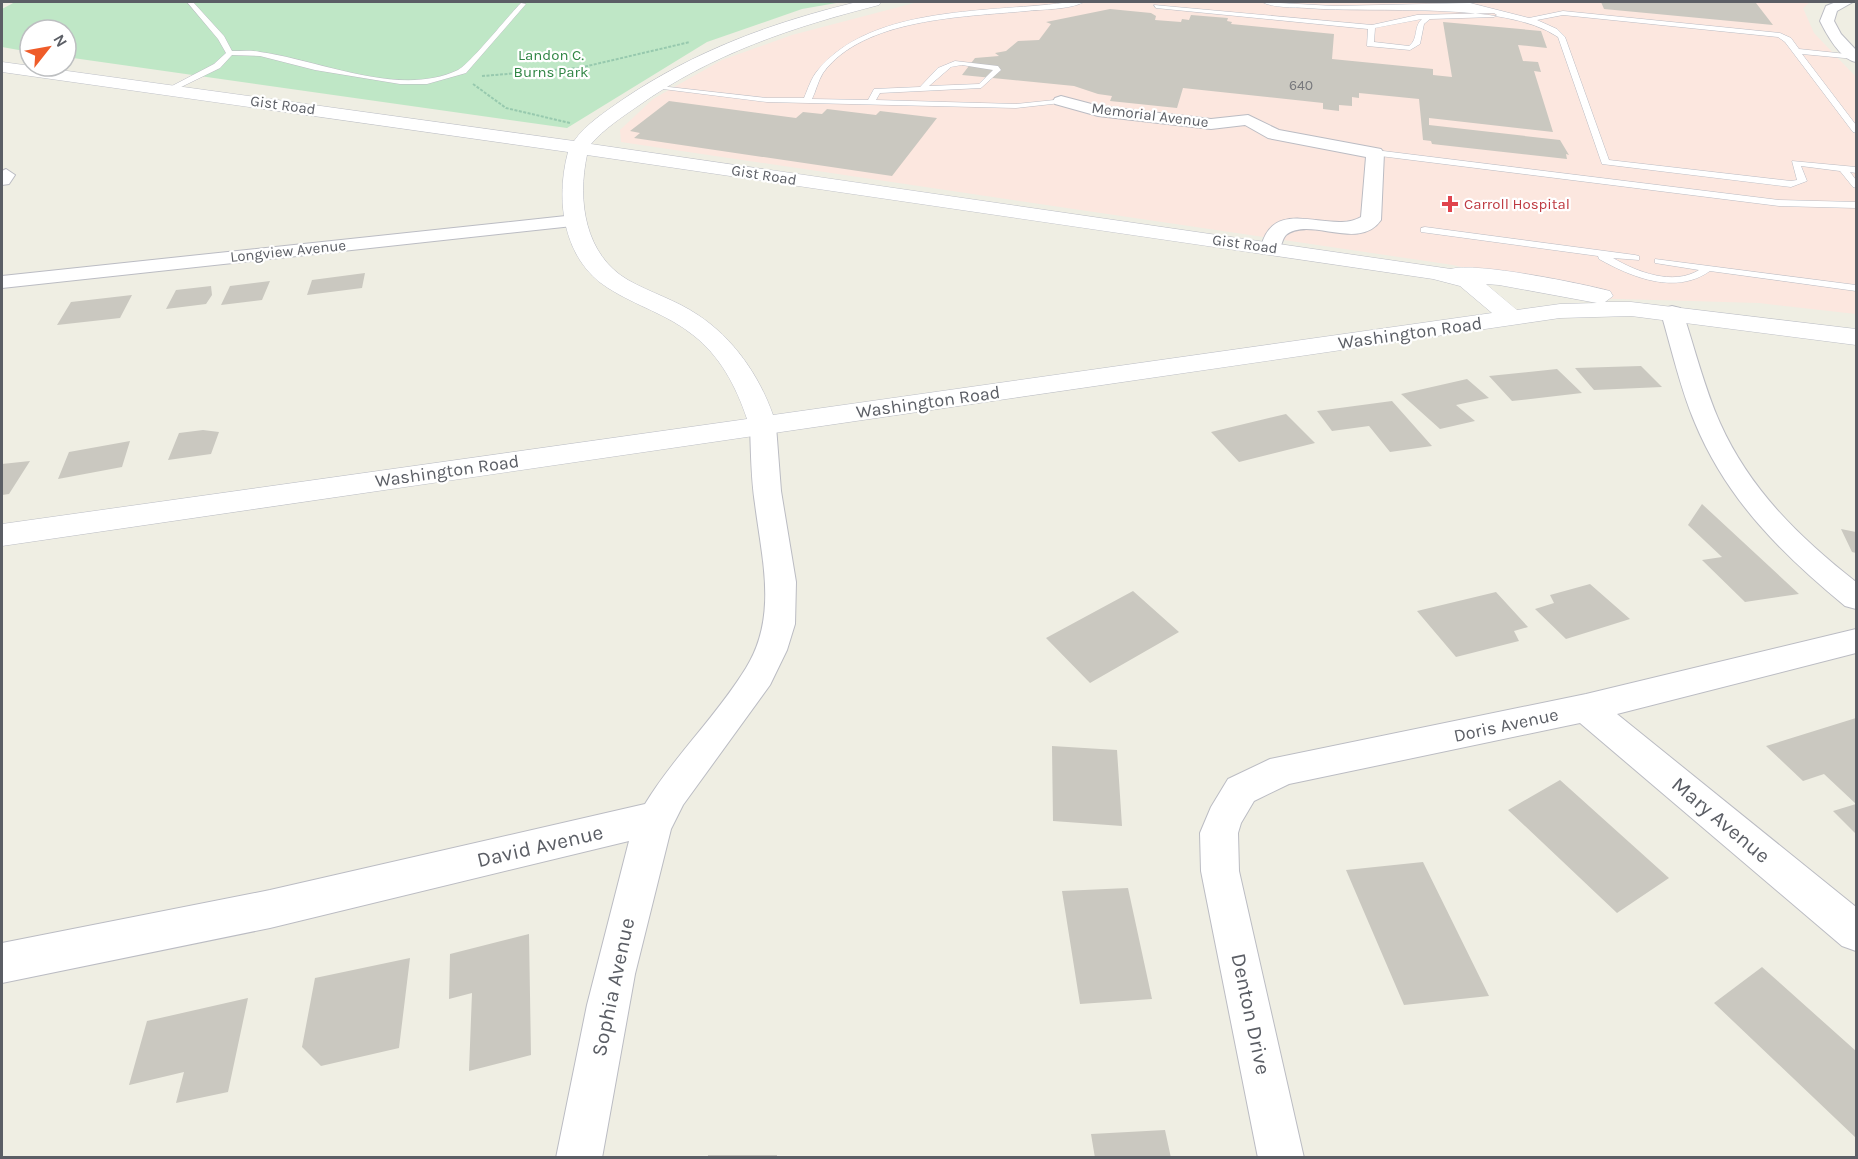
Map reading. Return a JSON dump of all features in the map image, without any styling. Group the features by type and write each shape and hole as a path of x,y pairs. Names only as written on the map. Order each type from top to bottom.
{"street":[{"path":"657,819 679,783 728,721 765,661 779,625 782,596 779,558 770,511 763,426 747,382 723,347 688,319 628,290 602,273 586,254 575,221 574,196 579,148 600,127 651,87 707,56 770,30 874,2"},
{"path":"1846,2 1832,9 1827,21 1835,36 1856,57"},
{"name":"Gist Road","path":"2,67 173,89 1434,272 1468,281 1512,318"},
{"name":"Memorial Avenue","path":"1061,101 1098,111 1211,124 1248,120 1274,134 1376,153"},
{"path":"1271,247 1274,234 1293,224 1310,223 1358,228 1371,220 1376,153"},
{"name":"Longview Avenue","path":"2,282 575,221"},
{"path":"1434,272 1510,280 1620,300 1672,313 1706,421 1741,488 1781,535 1857,598"},
{"name":"Washington Road","path":"2,535 1512,318 1594,309 1672,313 1857,337"},
{"name":"Doris Avenue","path":"1220,871 1219,833 1224,818 1242,790 1282,770 1586,708 1857,641"},
{"name":"Mary Avenue","path":"1586,708 1857,932"},
{"name":"David Avenue","path":"2,963 270,909 657,819"},
{"name":"Sophia Avenue","path":"579,1158 613,974 641,865 657,819"},
{"name":"Denton Drive","path":"1220,871 1281,1158"}],"lane":[{"path":"190,2 221,38 230,53"},
{"path":"807,100 825,67 840,54 879,34 911,23 956,14 1052,7 1082,2"},
{"path":"1265,2 1334,8 1470,4 1528,20 1560,34 1612,183"},
{"path":"173,89 217,66 230,53 260,54 304,66 400,82 427,82 465,77 523,4"},
{"path":"1156,6 1372,27 1394,21 1509,14"},
{"path":"1528,20 1563,13 1769,32 1788,39 1857,130"},
{"path":"1372,27 1370,44 1410,48 1419,40 1421,23 1427,19"},
{"path":"1797,51 1856,57"},
{"path":"871,101 877,92 924,87 981,86 997,70 974,64 949,63 943,66 924,87"},
{"path":"651,87 743,98 1016,106 1061,101"},
{"path":"1376,153 1809,206 1857,205"},
{"path":"1605,162 1791,184 1802,181 1795,163 1857,170"},
{"path":"1842,168 1857,185"},
{"path":"1425,230 1635,258"},
{"path":"1598,253 1617,266 1638,274 1670,279 1689,279 1708,268"},
{"path":"1659,261 1857,288"}],"path":[{"path":"478,77 579,68 690,42"},
{"path":"465,77 494,101 516,112 600,127"}],"shaded area":[{"name":"Carroll Hospital","path":"918,2 1810,2 1803,8 1814,33 1856,77 1856,314 1759,303 1585,298 1453,265 621,142 620,130 653,99 722,60 792,35"}],"green space":[{"name":"Landon C. Burns Park","path":"15,2 842,2 802,9 707,42 567,128 78,59 78,18 18,18 18,50 2,47 2,9"}],"building":[{"path":"1601,2 1756,3 1773,25 1604,9"},
{"path":"1110,9 1151,13 1156,16 1155,20 1181,22 1182,19 1189,20 1191,15 1228,18 1227,21 1232,22 1231,24 1334,34 1332,59 1433,69 1433,75 1452,77 1443,22 1541,31 1547,48 1518,45 1523,61 1538,62 1541,72 1534,71 1553,132 1429,118 1429,125 1560,140 1569,155 1566,154 1567,159 1432,144 1431,141 1423,140 1419,99 1359,93 1359,98 1352,97 1352,106 1339,105 1339,111 1323,109 1323,103 1183,88 1177,108 1110,101 1112,96 1074,86 962,75 975,58 999,56 995,53 1006,51 1018,41 1039,40 1051,24 1046,22"},
{"path":"669,101 796,118 803,112 822,114 827,109 876,115 880,111 937,118 892,176 634,138 640,133 630,131"},
{"path":"365,273 362,288 307,295 312,280"},
{"path":"270,281 262,300 221,305 230,286"},
{"path":"211,286 212,295 206,304 166,309 176,290"},
{"path":"132,295 120,318 57,325 71,302"},
{"path":"1641,366 1662,387 1594,390 1575,368"},
{"path":"1557,369 1582,393 1512,401 1489,376"},
{"path":"1467,379 1489,398 1456,405 1475,421 1440,429 1401,394"},
{"path":"1392,401 1432,446 1390,452 1369,426 1332,431 1317,411"},
{"path":"1286,414 1315,443 1239,462 1211,432"},
{"path":"203,430 219,432 211,454 168,460 179,433"},
{"path":"130,441 122,467 58,479 69,452"},
{"path":"30,461 9,494 2,495 2,464"},
{"path":"1702,504 1799,594 1745,602 1702,560 1722,557 1688,525"},
{"path":"1841,529 1856,532 1856,553 1852,552"},
{"path":"1590,584 1630,619 1566,639 1535,609 1554,603 1550,595"},
{"path":"1133,591 1179,632 1090,683 1046,638"},
{"path":"1496,592 1528,627 1514,631 1519,641 1456,657 1417,611"},
{"path":"1856,718 1856,804 1824,774 1803,781 1766,746"},
{"path":"1052,746 1117,750 1122,826 1053,821"},
{"path":"1560,780 1669,878 1617,913 1508,810"},
{"path":"1856,804 1856,834 1833,811"},
{"path":"1423,862 1489,996 1404,1005 1346,870"},
{"path":"1128,888 1152,999 1080,1004 1062,891"},
{"path":"529,934 531,1055 469,1071 472,993 449,999 450,954"},
{"path":"410,958 399,1048 321,1066 302,1047 315,978"},
{"path":"1762,967 1856,1051 1856,1138 1714,1003"},
{"path":"248,998 228,1092 176,1103 184,1072 129,1085 147,1021"},
{"path":"1165,1130 1171,1158 1095,1158 1091,1134"},
{"path":"708,1155 777,1155 777,1158 708,1158"}],"place":[{"name":"Carroll Hospital","path":"1450,204"}]}
